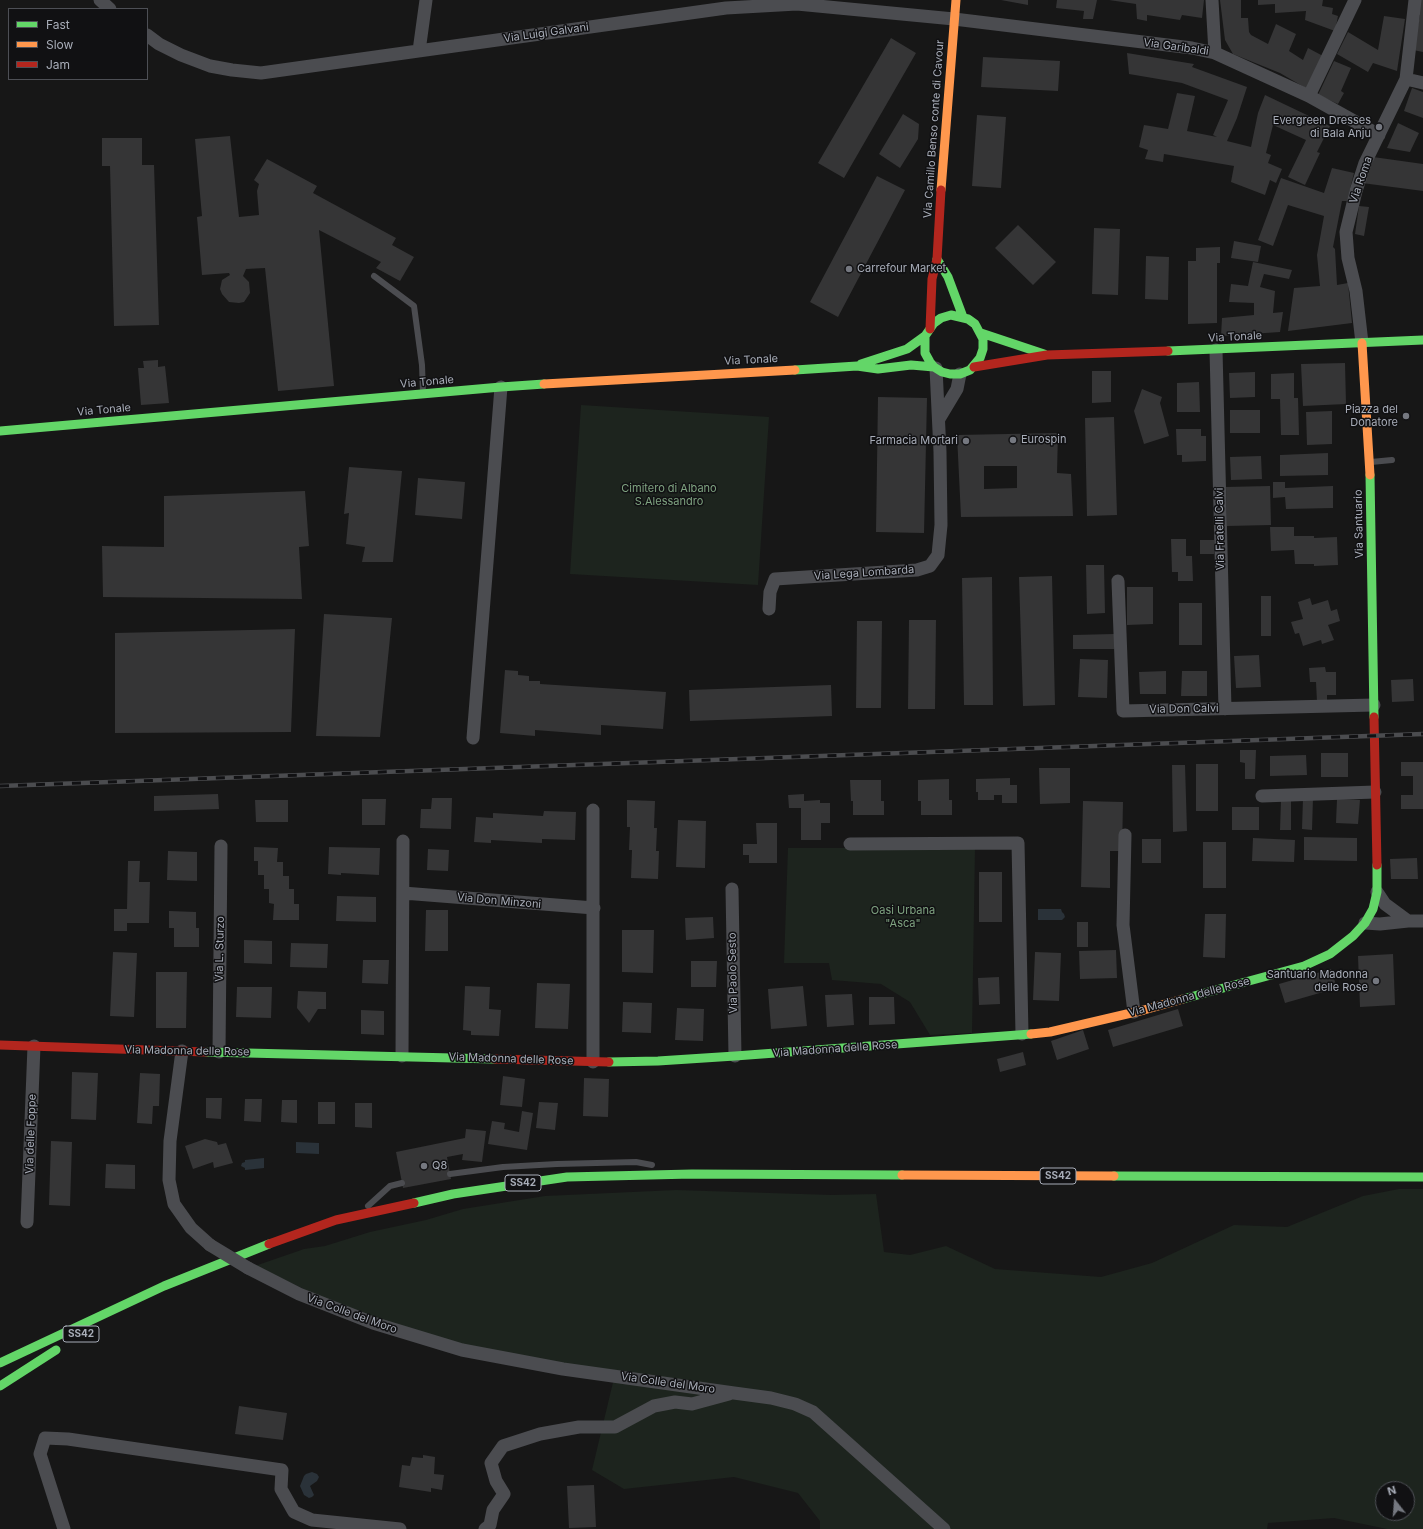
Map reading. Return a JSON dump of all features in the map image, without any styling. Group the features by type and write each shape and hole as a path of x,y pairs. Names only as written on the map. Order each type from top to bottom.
{"main road":[{"name":"Via Camillo Benso conte di Cavour","path":"928,332 932,279 937,259 943,154 956,0"},
{"path":"937,259 948,277 963,317"},
{"name":"Via Tonale","path":"857,366 907,349 928,332 934,323 941,318 951,316 963,317 975,324 981,333 1047,355"},
{"path":"928,332 924,346 925,353 935,367"},
{"path":"974,367 980,358 983,349 983,339 981,333"},
{"name":"Via Tonale","path":"0,431 501,387 857,366 878,369 911,365 935,367 942,372 960,374 974,367 1047,355 1216,350 1423,340"},
{"name":"Via Santuario","path":"1362,343 1370,462 1375,792"},
{"name":"Via Madonna delle Rose","path":"0,1045 593,1062 658,1061 735,1056 1050,1032 1134,1012 1304,966 1330,954 1353,936 1365,923 1373,909 1377,892 1375,792"},
{"name":"SS42","path":"77,1337 108,1317 164,1286 249,1251 336,1220 453,1194 567,1177 692,1174 1423,1177"},
{"path":"0,1363 164,1286"},
{"name":"SS42","path":"0,1386 64,1345"}],"street":[{"path":"100,0 109,8"},
{"path":"419,51 426,0"},
{"path":"1212,0 1215,53"},
{"path":"1309,96 1355,0"},
{"name":"Via Roma","path":"1362,343 1356,291 1348,258 1346,232 1356,191 1366,163 1406,78 1415,0"},
{"name":"Via Luigi Galvani","path":"148,36 159,44 210,66 261,73 726,8 797,4 954,19"},
{"name":"Via Garibaldi","path":"954,19 1192,48 1215,53 1309,96 1379,135"},
{"path":"1406,78 1423,83"},
{"name":"Via Fratelli Calvi","path":"1216,350 1225,708"},
{"name":"Via Lega Lombarda","path":"769,609 770,592 775,579 916,570 930,566 938,555 941,525 939,419 935,367"},
{"path":"939,419 957,389 960,374"},
{"path":"473,738 501,387"},
{"name":"Via Don Calvi","path":"1118,581 1124,710 1374,705"},
{"path":"1262,796 1375,792"},
{"path":"593,810 593,1062"},
{"path":"1125,835 1123,925 1134,1012"},
{"path":"402,1056 403,841"},
{"path":"850,844 1018,842 1022,1034"},
{"name":"Via L. Sturzo","path":"219,1052 221,846"},
{"name":"Via Paolo Sesto","path":"732,890 735,1056"},
{"path":"1377,892 1385,904 1408,921"},
{"name":"Via Don Minzoni","path":"403,893 594,908"},
{"path":"1365,923 1380,924 1423,921"},
{"name":"Via delle Foppe","path":"27,1222 34,1046"},
{"name":"Via Colle del Moro","path":"182,1051 170,1141 169,1180 174,1204 192,1228 210,1245 248,1268 299,1294 373,1323 462,1350 563,1368 734,1393 795,1404 813,1412 944,1529"},
{"name":"Via Colle del Moro","path":"485,1529 490,1525 492,1510 504,1494 496,1481 491,1463 503,1446 540,1434 579,1427 615,1428 654,1406 675,1402 692,1404 734,1393"},
{"path":"64,1529 40,1454 45,1438 75,1440 282,1470 281,1489 294,1512 312,1520 400,1529"}],"lane":[{"path":"374,276 414,306 422,365 423,394"},
{"path":"1370,462 1392,460"},
{"path":"450,1174 503,1167 557,1164 636,1162 657,1167"},
{"path":"664,1168 692,1174"},
{"path":"357,1216 390,1186 402,1183"}],"green space":[{"name":"Cimitero di Albano S.Alessandro","path":"581,405 769,417 758,585 570,574"},
{"name":"Oasi Urbana \"Asca\"","path":"788,848 975,848 972,1033 930,1035 910,1002 881,984 832,980 829,963 784,963"},
{"path":"1399,1189 1423,1189 1423,1529 1387,1529 1334,1518 1268,1523 1267,1529 820,1529 820,1521 798,1493 734,1477 624,1489 592,1470 615,1374 530,1361 399,1328 323,1298 255,1266 304,1249 325,1246 370,1232 426,1220 463,1209 545,1196 676,1190 832,1195 876,1194 884,1252 910,1255 946,1246 995,1269 1101,1277 1152,1263 1234,1225 1287,1227 1363,1196"}],"shaded area":[{"path":"1038,909 1061,909 1065,917 1062,920 1038,920"},
{"path":"296,1142 319,1143 319,1154 296,1153"},
{"path":"264,1158 264,1168 245,1170 245,1168 241,1166 245,1160"},
{"path":"312,1472 317,1474 319,1477 317,1481 310,1486 314,1495 309,1498 304,1495 300,1486 304,1476"}],"building":[{"path":"1001,0 1028,0 1028,5"},
{"path":"1057,0 1097,0 1093,19 1083,19 1084,11 1056,8"},
{"path":"1109,0 1204,0 1202,18 1182,15 1180,20 1147,15 1147,21 1137,19 1136,4"},
{"path":"1220,0 1241,0 1241,18 1248,18 1249,32 1251,35 1268,44 1276,24 1296,34 1289,51 1303,60 1308,48 1323,56 1309,90 1280,73 1233,54 1225,40"},
{"path":"1258,0 1323,0 1322,6 1333,8 1332,14 1338,16 1335,31 1305,20 1306,11 1275,13 1275,4 1258,5"},
{"path":"1421,0 1423,0 1423,52 1413,50 1420,15 1418,15"},
{"path":"1384,16 1405,19 1397,71 1373,63 1368,72 1337,54 1348,32 1378,50"},
{"path":"891,38 916,53 844,178 818,163"},
{"path":"1127,53 1194,64 1192,67 1247,87 1237,118 1227,141 1251,147 1258,113 1265,95 1330,126 1317,152 1320,153 1305,185 1288,177 1306,140 1273,125 1266,153 1271,155 1268,163 1282,169 1276,183 1270,180 1265,195 1231,182 1234,166 1164,154 1163,162 1145,159 1148,150 1139,147 1144,125 1168,129 1177,93 1195,96 1187,131 1217,137 1213,135 1228,100 1182,83 1129,74"},
{"path":"983,57 1060,61 1058,91 981,87"},
{"path":"1334,61 1351,68 1341,91 1344,93 1338,104 1318,95"},
{"path":"1412,88 1423,92 1423,118 1404,111"},
{"path":"903,114 919,124 918,139 900,168 879,154"},
{"path":"977,115 1006,117 1001,188 972,186"},
{"path":"1398,123 1419,133 1410,152 1387,148"},
{"path":"230,136 239,217 259,215 257,191 259,184 254,180 267,159 317,186 313,193 396,238 392,245 414,257 400,281 376,268 381,262 319,230 334,386 278,391 265,268 246,269 243,276 249,282 250,293 244,302 239,303 229,302 222,294 220,289 222,280 230,275 229,273 202,275 197,217 202,216 195,139"},
{"path":"102,138 142,138 142,165 154,165 159,325 114,326 110,166 102,166"},
{"path":"1373,157 1423,164 1423,191 1362,183"},
{"path":"1332,168 1354,173 1347,201 1342,201 1333,247 1335,249 1337,285 1348,283 1352,323 1288,331 1294,288 1320,286 1317,255 1324,216 1288,205 1273,246 1258,240 1281,178 1324,193"},
{"path":"877,176 905,190 838,317 810,302"},
{"path":"1359,206 1369,207 1364,236 1355,234"},
{"path":"1018,225 1056,262 1033,285 995,248"},
{"path":"1094,228 1120,229 1118,295 1092,294"},
{"path":"1234,241 1261,246 1258,262 1231,258"},
{"path":"1220,247 1220,263 1217,263 1217,323 1188,324 1188,261 1196,261 1196,248"},
{"path":"1146,256 1169,257 1168,300 1145,299"},
{"path":"1253,262 1292,270 1289,279 1264,274 1260,287 1275,291 1273,313 1283,312 1280,332 1221,336 1222,318 1254,315 1254,303 1229,302 1231,284 1248,286"},
{"path":"158,360 158,367 165,366 169,403 141,405 138,368 144,368 143,361"},
{"path":"1345,363 1346,404 1303,406 1301,364"},
{"path":"1092,371 1111,371 1111,402 1092,403"},
{"path":"1255,372 1255,397 1230,398 1229,373"},
{"path":"1294,373 1294,398 1298,398 1299,435 1281,435 1280,399 1271,399 1271,374"},
{"path":"1199,382 1200,412 1177,412 1177,383"},
{"path":"1142,389 1162,397 1160,403 1169,436 1144,444 1134,411"},
{"path":"878,397 927,398 924,533 876,532"},
{"path":"1230,410 1260,410 1260,433 1230,433"},
{"path":"1332,411 1332,444 1307,445 1306,412"},
{"path":"1114,417 1117,515 1087,516 1085,418"},
{"path":"1176,429 1201,429 1201,436 1206,436 1206,461 1182,462 1182,455 1177,455"},
{"path":"1058,433 1057,473 1071,474 1073,516 961,517 957,435","holes":["984,466 1017,466 1017,488 984,489"]},
{"path":"1328,453 1328,475 1280,476 1280,455"},
{"path":"1261,456 1262,479 1231,480 1230,457"},
{"path":"349,467 402,471 393,562 362,562 365,547 346,544 349,513 344,514"},
{"path":"418,478 465,482 462,519 415,515"},
{"path":"1273,482 1285,482 1285,488 1333,486 1333,508 1286,509 1285,497 1273,498"},
{"path":"1270,486 1271,525 1227,526 1226,487"},
{"path":"305,491 309,546 299,547 302,599 103,597 102,546 164,547 164,496"},
{"path":"1270,527 1294,527 1294,536 1314,536 1314,538 1337,537 1338,565 1314,566 1314,564 1295,564 1294,550 1271,551"},
{"path":"1171,539 1186,539 1186,556 1192,556 1193,581 1178,581 1178,572 1172,572"},
{"path":"1200,540 1214,540 1214,554 1200,554"},
{"path":"1086,565 1104,565 1105,613 1087,614"},
{"path":"1052,576 1055,705 1023,706 1019,577"},
{"path":"992,577 993,705 964,705 962,578"},
{"path":"1127,587 1153,587 1153,624 1127,625"},
{"path":"1261,596 1271,596 1271,636 1261,636"},
{"path":"1310,598 1312,605 1328,600 1331,611 1337,609 1340,621 1328,625 1334,640 1322,644 1321,640 1303,646 1299,633 1295,634 1291,622 1303,619 1298,602"},
{"path":"1179,603 1202,603 1202,645 1179,645"},
{"path":"324,614 392,618 380,737 316,736"},
{"path":"909,620 936,620 935,709 908,709"},
{"path":"857,621 882,621 881,708 856,708"},
{"path":"295,629 291,732 115,733 115,633"},
{"path":"1114,634 1114,649 1073,649 1073,635"},
{"path":"1259,655 1261,687 1236,688 1234,656"},
{"path":"1080,659 1108,660 1107,698 1078,697"},
{"path":"1325,667 1326,672 1336,672 1336,695 1327,695 1327,702 1317,702 1316,682 1310,682 1309,668"},
{"path":"505,670 518,671 518,675 529,676 529,681 540,681 540,684 666,692 663,729 601,725 601,735 535,730 535,736 500,733"},
{"path":"1166,671 1166,694 1140,694 1139,672"},
{"path":"1182,671 1207,671 1207,696 1181,696"},
{"path":"1413,679 1414,701 1392,702 1391,680"},
{"path":"831,685 832,716 690,721 689,690"},
{"path":"1240,750 1256,750 1255,779 1245,779 1245,763 1240,762"},
{"path":"1321,753 1348,753 1348,777 1321,777"},
{"path":"1306,755 1307,775 1270,776 1270,756"},
{"path":"1401,762 1423,762 1423,809 1401,809 1401,795 1413,795 1413,776 1401,776"},
{"path":"1196,764 1218,764 1218,811 1196,811"},
{"path":"1172,765 1185,765 1187,831 1173,832"},
{"path":"1039,768 1070,768 1070,803 1040,804"},
{"path":"1010,778 1010,785 1017,785 1017,803 1002,803 1002,795 994,795 994,800 978,800 978,792 976,792 976,779"},
{"path":"949,779 949,800 952,800 952,815 921,815 921,801 918,801 918,780"},
{"path":"850,780 881,780 881,801 884,801 884,815 853,815"},
{"path":"218,794 219,809 154,811 154,796"},
{"path":"804,794 804,801 820,800 820,803 830,803 830,823 821,823 821,840 801,840 801,808 789,808 788,795"},
{"path":"432,798 452,798 451,829 420,828 421,809 431,809"},
{"path":"1303,798 1313,798 1312,830 1302,829"},
{"path":"362,799 386,799 385,825 362,825"},
{"path":"1337,799 1360,800 1358,824 1336,823"},
{"path":"255,800 288,800 288,822 256,822"},
{"path":"627,800 655,801 654,828 657,828 656,851 659,851 658,879 631,878 632,850 629,850 630,827 627,827"},
{"path":"1281,800 1291,800 1291,830 1280,830"},
{"path":"1083,801 1123,802 1122,851 1110,851 1110,888 1081,887"},
{"path":"1232,807 1259,807 1259,830 1232,830"},
{"path":"544,811 576,812 575,840 542,839 542,843 491,840 491,843 474,842 476,817 493,818 493,813 543,816"},
{"path":"678,820 706,821 705,868 676,867"},
{"path":"756,823 777,823 777,863 749,863 749,855 743,855 743,844 757,844"},
{"path":"1304,837 1357,838 1357,861 1304,860"},
{"path":"1253,838 1295,840 1294,862 1252,861"},
{"path":"1142,839 1161,839 1161,863 1142,863"},
{"path":"1203,842 1226,842 1226,888 1203,888"},
{"path":"254,847 278,848 277,862 283,862 283,876 289,876 289,889 294,889 294,904 299,904 299,920 273,920 274,904 269,903 269,889 264,889 264,875 258,875 258,861 254,861"},
{"path":"329,847 380,848 379,875 341,873 341,875 328,874"},
{"path":"428,849 449,850 448,871 427,870"},
{"path":"168,851 197,852 197,881 167,880"},
{"path":"1417,858 1418,879 1391,879 1390,859"},
{"path":"128,861 140,861 139,882 150,882 149,923 127,923 127,931 114,931 114,909 127,909"},
{"path":"979,872 1002,872 1002,922 979,922"},
{"path":"337,896 376,897 376,922 336,921"},
{"path":"426,910 448,910 448,951 425,951"},
{"path":"169,911 196,912 196,928 199,928 199,947 174,947 174,928 169,928"},
{"path":"1205,914 1226,914 1225,958 1203,957"},
{"path":"713,917 714,938 686,940 685,918"},
{"path":"1077,922 1088,922 1088,947 1077,947"},
{"path":"622,930 654,930 653,973 622,972"},
{"path":"244,940 272,941 272,964 244,963"},
{"path":"291,943 328,944 327,968 290,967"},
{"path":"1116,950 1117,978 1080,979 1079,951"},
{"path":"113,952 137,953 134,1017 110,1016"},
{"path":"1035,952 1061,953 1059,1001 1033,1000"},
{"name":"Santuario Madonna delle Rose","path":"1393,954 1395,1005 1360,1007 1358,956"},
{"path":"363,960 389,960 388,984 362,983"},
{"path":"691,961 717,961 716,987 691,987"},
{"path":"1331,969 1337,988 1285,1003 1279,984"},
{"path":"156,972 187,972 186,1028 156,1028"},
{"path":"999,977 1000,1004 979,1005 978,978"},
{"path":"537,983 570,984 568,1029 535,1028"},
{"path":"465,986 490,987 489,1009 501,1010 499,1036 471,1035 471,1031 463,1030"},
{"path":"803,986 807,1026 771,1029 768,989"},
{"path":"237,987 272,987 271,1018 236,1017"},
{"path":"298,991 326,992 326,1009 318,1009 309,1023 297,1008"},
{"path":"852,994 854,1025 827,1027 825,995"},
{"path":"869,997 894,997 895,1024 869,1025"},
{"path":"623,1002 652,1003 651,1033 622,1032"},
{"path":"677,1008 704,1009 703,1041 675,1040"},
{"path":"1178,1009 1183,1026 1113,1047 1108,1030"},
{"path":"361,1010 384,1011 384,1035 361,1034"},
{"path":"1083,1030 1089,1049 1057,1060 1051,1041"},
{"path":"1023,1052 1026,1065 1000,1072 997,1059"},
{"path":"72,1072 98,1073 96,1120 71,1119"},
{"path":"140,1073 160,1074 159,1106 153,1106 152,1124 137,1123"},
{"path":"503,1076 525,1079 522,1107 500,1105"},
{"path":"584,1078 609,1079 608,1117 583,1116"},
{"path":"206,1098 222,1098 221,1119 206,1118"},
{"path":"245,1099 262,1099 261,1122 244,1121"},
{"path":"282,1100 297,1100 297,1123 281,1122"},
{"path":"318,1102 335,1102 335,1124 318,1124"},
{"path":"539,1102 558,1103 555,1130 536,1128"},
{"path":"355,1103 372,1103 372,1128 355,1127"},
{"path":"522,1111 533,1113 527,1150 488,1144 492,1121 505,1123 504,1129 519,1132"},
{"path":"466,1129 486,1131 482,1162 462,1160 463,1154 447,1157 451,1179 403,1188 396,1152 465,1138"},
{"path":"205,1139 217,1142 218,1145 226,1143 233,1163 214,1168 213,1162 193,1169 185,1146"},
{"path":"51,1141 72,1142 70,1206 49,1205"},
{"path":"106,1164 135,1165 135,1189 105,1188"},
{"path":"239,1406 287,1413 283,1440 235,1434"},
{"path":"423,1455 435,1457 434,1474 444,1475 442,1490 431,1488 431,1492 399,1487 402,1465 410,1466 412,1457 423,1458"},
{"path":"594,1485 596,1527 569,1528 567,1486"}],"railway":[{"path":"0,786 1423,734"}],"traffic: fast":[{"path":"937,259 948,277 963,317"},
{"path":"861,364 907,349 925,336 934,323 941,318 951,315 968,319 975,324 983,339 983,349 980,358 970,370 960,374 950,374 942,372 934,367 930,362 925,353 925,336"},
{"path":"981,333 1044,354"},
{"path":"1168,351 1423,340"},
{"path":"795,370 857,366 878,369 911,365 934,367"},
{"path":"0,431 544,384"},
{"path":"1370,475 1374,717"},
{"path":"1183,999 1304,966 1330,954 1353,936 1365,923 1373,909 1377,892 1377,865"},
{"path":"609,1062 658,1061 735,1056 1031,1034"},
{"path":"206,1052 494,1059"},
{"path":"414,1203 453,1194 567,1177 692,1174 902,1175"},
{"path":"1114,1176 1423,1177"},
{"path":"0,1363 164,1286 269,1244"},
{"path":"0,1386 56,1350"}],"traffic: slow":[{"path":"941,190 956,0"},
{"path":"1362,343 1370,475"},
{"path":"544,384 795,370"},
{"path":"1031,1034 1050,1032 1144,1010 1183,999"},
{"path":"902,1175 1114,1176"}],"traffic: jam":[{"path":"930,329 932,279 937,259 941,190"},
{"path":"974,367 1047,355 1168,351"},
{"path":"1374,717 1377,865"},
{"path":"0,1045 206,1052"},
{"path":"494,1059 609,1062"},
{"path":"269,1244 336,1220 414,1203"}],"place":[{"name":"Evergreen Dresses di Bala Anju","path":"1379,127"},
{"name":"Carrefour Market","path":"849,269"},
{"name":"Piazza del Donatore","path":"1406,416"},
{"name":"Eurospin","path":"1013,440"},
{"name":"Farmacia Mortari","path":"966,441"},
{"name":"Santuario Madonna delle Rose","path":"1376,981"},
{"name":"Q8","path":"424,1166"}]}
